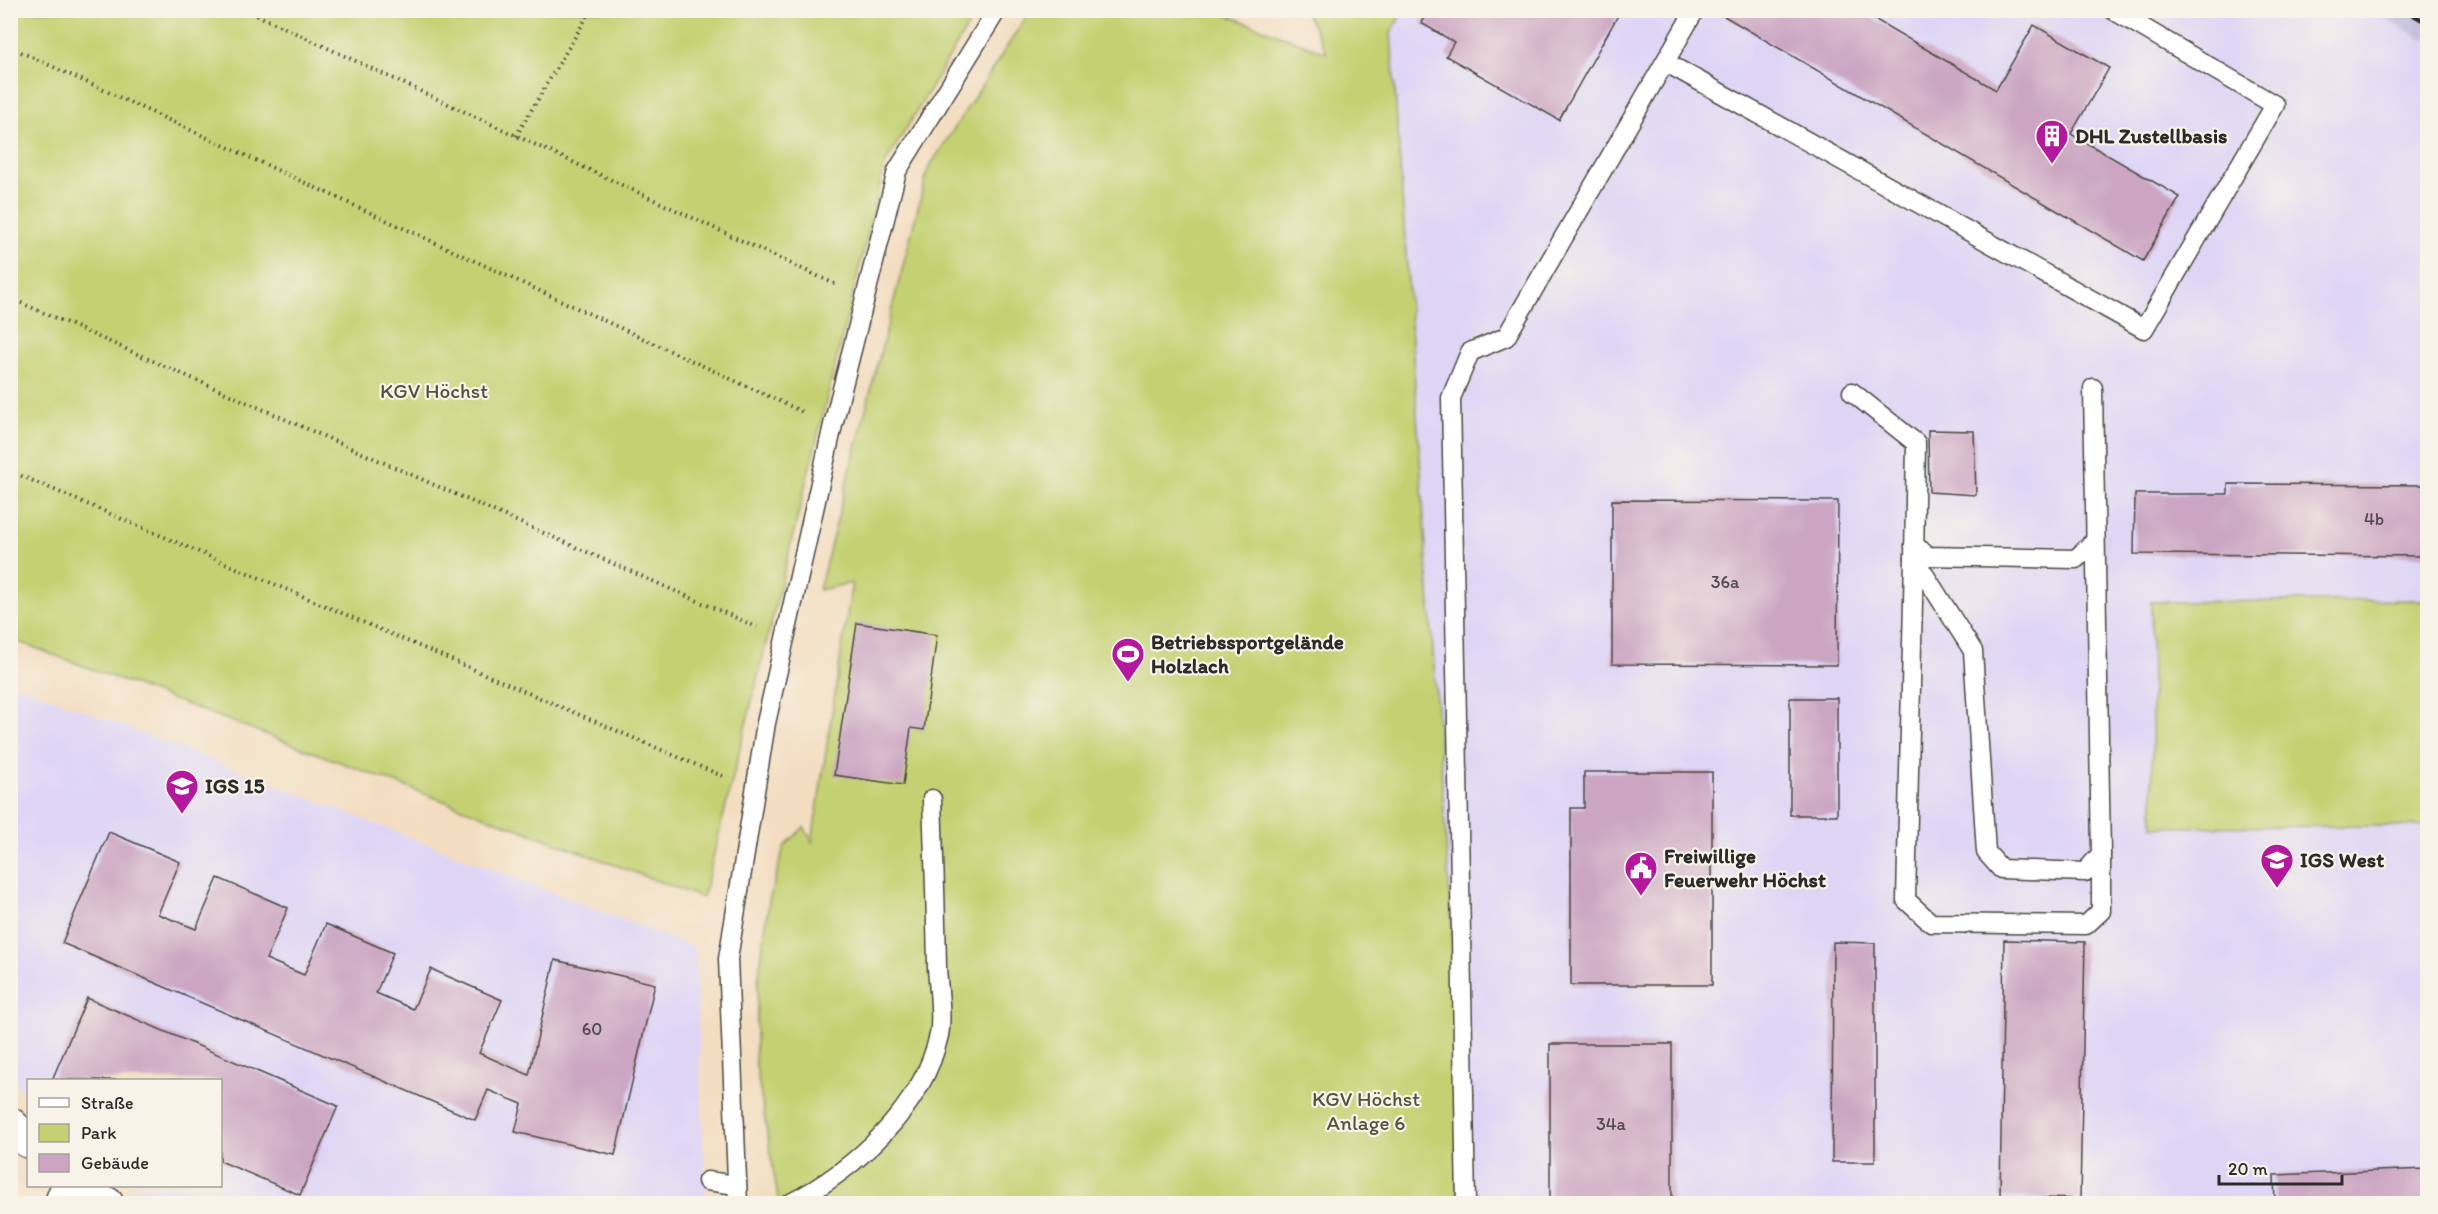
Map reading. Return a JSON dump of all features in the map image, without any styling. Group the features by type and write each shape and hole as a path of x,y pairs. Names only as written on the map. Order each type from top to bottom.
{"street":[{"path":"10,1124 27,1140"},
{"path":"79,1187 107,1203"}],"lane":[{"path":"738,1203 728,958 766,723 833,425 897,171 997,10"},
{"path":"1466,1203 1451,398 1470,352 1506,337 1695,10"},
{"path":"1665,62 2144,328 2275,105 2113,10"},
{"path":"1852,392 1916,443 1906,900 1931,922 2085,925 2101,911 2093,388"},
{"path":"1914,551 1928,556 2076,560 2095,540"},
{"path":"1914,551 1973,651 1986,852 2001,869 2085,872 2101,854"},
{"path":"789,1203 814,1191 858,1160 886,1129 922,1082 939,1034 932,799"},
{"path":"707,1181 737,1185"},
{"path":"53,1203 59,1187"}],"path":[{"path":"246,10 864,298"},
{"path":"516,136 591,10"},
{"path":"10,47 833,425"},
{"path":"10,298 785,639"},
{"path":"10,471 756,790"}],"shaded area":[{"path":"1403,10 2372,10 2427,42 2427,1203 1457,1203 1458,1018 1391,33"},
{"path":"2372,11 2427,11 2427,42"},
{"name":"IGS 15","path":"10,682 695,948 706,1203 160,1204 132,1187 222,1187 222,1079 27,1079 27,1097 11,1078"}],"green space":[{"name":"KGV Höchst","path":"10,11 977,11 885,164 703,898 11,639"},
{"name":"KGV Höchst Anlage 6","path":"1030,11 1216,11 1327,53 1305,11 1403,11 1391,33 1458,1018 1457,1203 779,1204 755,1060 758,982 769,901 784,847 804,827 812,842 852,583 819,590 928,169"},
{"path":"2427,600 2427,826 2153,827 2151,602"}],"building":[{"path":"1428,10 1621,10 1559,120 1446,56 1454,42 1421,23"},
{"name":"DHL Zustellbasis","path":"1721,10 1859,10 1996,90 2034,25 2109,68 2071,134 2180,197 2143,261 1719,13"},
{"path":"1928,430 1974,431 1976,495 1929,492"},
{"path":"2228,484 2428,485 2428,556 2134,554 2135,494 2228,494"},
{"path":"1612,500 1838,501 1837,665 1612,664"},
{"path":"857,623 937,635 924,730 911,728 903,785 834,775"},
{"path":"1790,698 1837,698 1837,815 1790,815"},
{"name":"Freiwillige Feuerwehr Höchst","path":"1584,772 1712,772 1712,985 1571,985 1571,808 1584,808"},
{"path":"109,832 180,862 158,914 196,929 218,878 288,908 266,959 304,975 326,924 393,953 376,993 413,1009 431,969 502,1000 479,1053 529,1075 555,960 655,984 615,1155 515,1132 522,1104 488,1090 475,1120 62,943"},
{"path":"2004,940 2085,942 2080,1199 2000,1197"},
{"path":"1833,942 1875,943 1875,1162 1832,1162"},
{"path":"87,998 338,1106 300,1195 222,1162 222,1079 52,1079"},
{"path":"1550,1044 1672,1044 1672,1204 1550,1204"},
{"path":"2428,1169 2428,1204 2275,1204 2274,1175"}],"railway":[{"path":"2405,10 2428,23"}],"place":[{"name":"DHL Zustellbasis","path":"2052,165"},
{"name":"Betriebssportgelände Holzlach","path":"1128,683"},
{"name":"IGS 15","path":"182,815"},
{"name":"IGS West","path":"2277,889"},
{"name":"Freiwillige Feuerwehr Höchst","path":"1641,897"}]}
